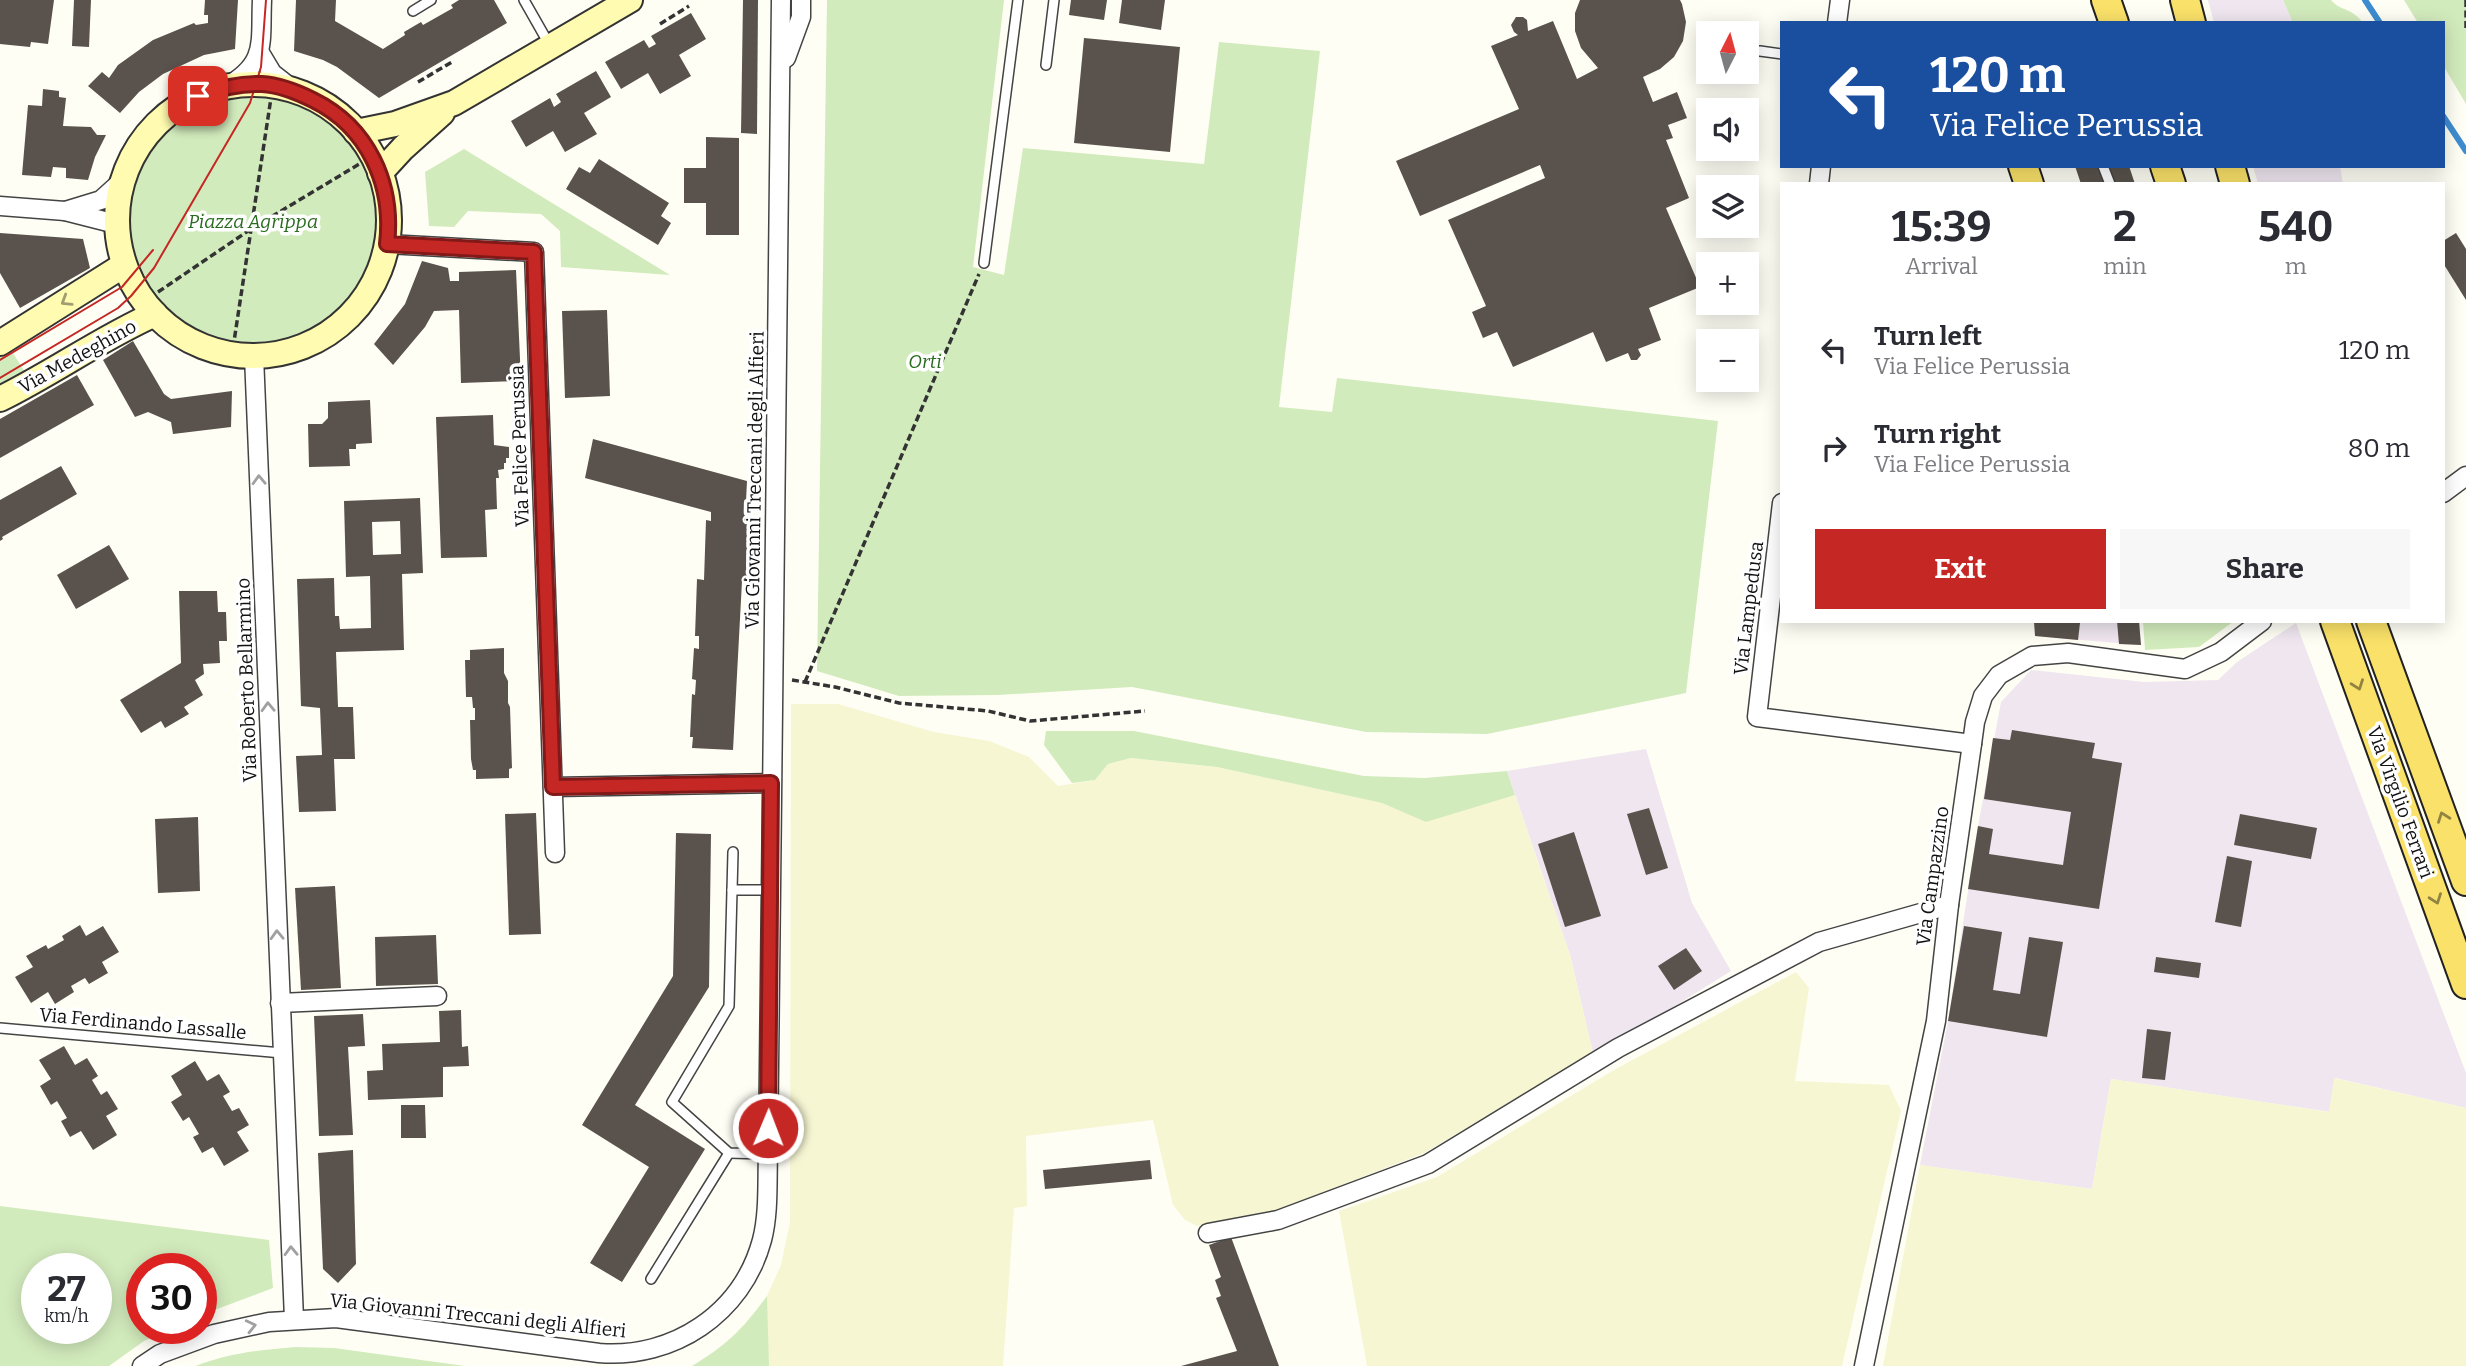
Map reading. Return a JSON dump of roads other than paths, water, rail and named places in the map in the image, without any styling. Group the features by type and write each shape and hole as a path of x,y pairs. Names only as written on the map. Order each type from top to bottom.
{"main road":[{"path":"356,132 395,124 454,103 630,0"},
{"path":"2098,0 2101,21"},
{"path":"2106,0 2113,21"},
{"path":"2185,0 2190,21"},
{"path":"261,84 295,91 329,108 356,132 372,155 371,167 387,201 387,244 369,290 360,304 336,328 290,351 224,353 192,341 154,305 141,298 124,265 117,225 122,181 133,154 150,130 198,96 226,87 261,84"},
{"path":"371,167 403,148 454,103"},
{"path":"0,343 124,265"},
{"name":"Via Medeghino","path":"0,399 40,379 127,327 154,305"},
{"name":"Via Virgilio Ferrari","path":"2336,623 2466,984"},
{"name":"Via Virgilio Ferrari","path":"2372,623 2466,881"}],"street":[{"path":"226,87 244,77 260,53 262,0"},
{"name":"Via Giovanni Treccani degli Alfieri","path":"142,1366 160,1354 214,1335 294,1319 336,1318 598,1353 635,1353 689,1335 706,1324 734,1296 750,1272 764,1227 768,1154 781,0"},
{"name":"Via Giovanni Treccani degli Alfieri","path":"781,71 801,17 801,0"},
{"path":"1838,21 1840,0"},
{"path":"260,53 272,73 295,91"},
{"path":"65,211 100,200 122,181"},
{"path":"0,206 65,211 117,225"},
{"name":"Via Felice Perussia","path":"387,244 534,252 555,853"},
{"name":"Via Roberto Bellarmino","path":"244,352 280,1003 294,1319"},
{"path":"2445,492 2466,476"},
{"name":"Via Lampedusa","path":"1780,520 1757,717 1972,744"},
{"name":"Via Campazzino","path":"1864,1366 1936,1021 1949,905 1975,722 1983,696 1999,675 2032,656 2068,653 2185,668 2221,652 2259,623"},
{"path":"553,787 771,783"},
{"path":"1208,1233 1278,1220 1428,1164 1618,1048 1819,942 1949,905"},
{"path":"280,1003 437,996"}],"lane":[{"path":"413,11 430,0"},
{"path":"524,0 551,46"},
{"path":"984,262 1018,0"},
{"path":"1046,65 1054,0"},
{"path":"1760,51 1780,54"},
{"path":"733,852 729,1006 672,1102 729,1153 768,1154"},
{"path":"732,890 770,890"},
{"name":"Via Ferdinando Lassalle","path":"0,1028 282,1053"},
{"path":"651,1279 729,1153"}],"waterway":[{"path":"2365,0 2379,21"},
{"path":"2445,119 2466,151"}],"tram line":[{"path":"0,378 118,308 154,268 250,103 261,67 266,0"},
{"path":"0,360 122,287 153,250"}],"park label":[{"name":"Piazza Agrippa","path":"253,221"},
{"name":"Orti","path":"925,361"}]}
